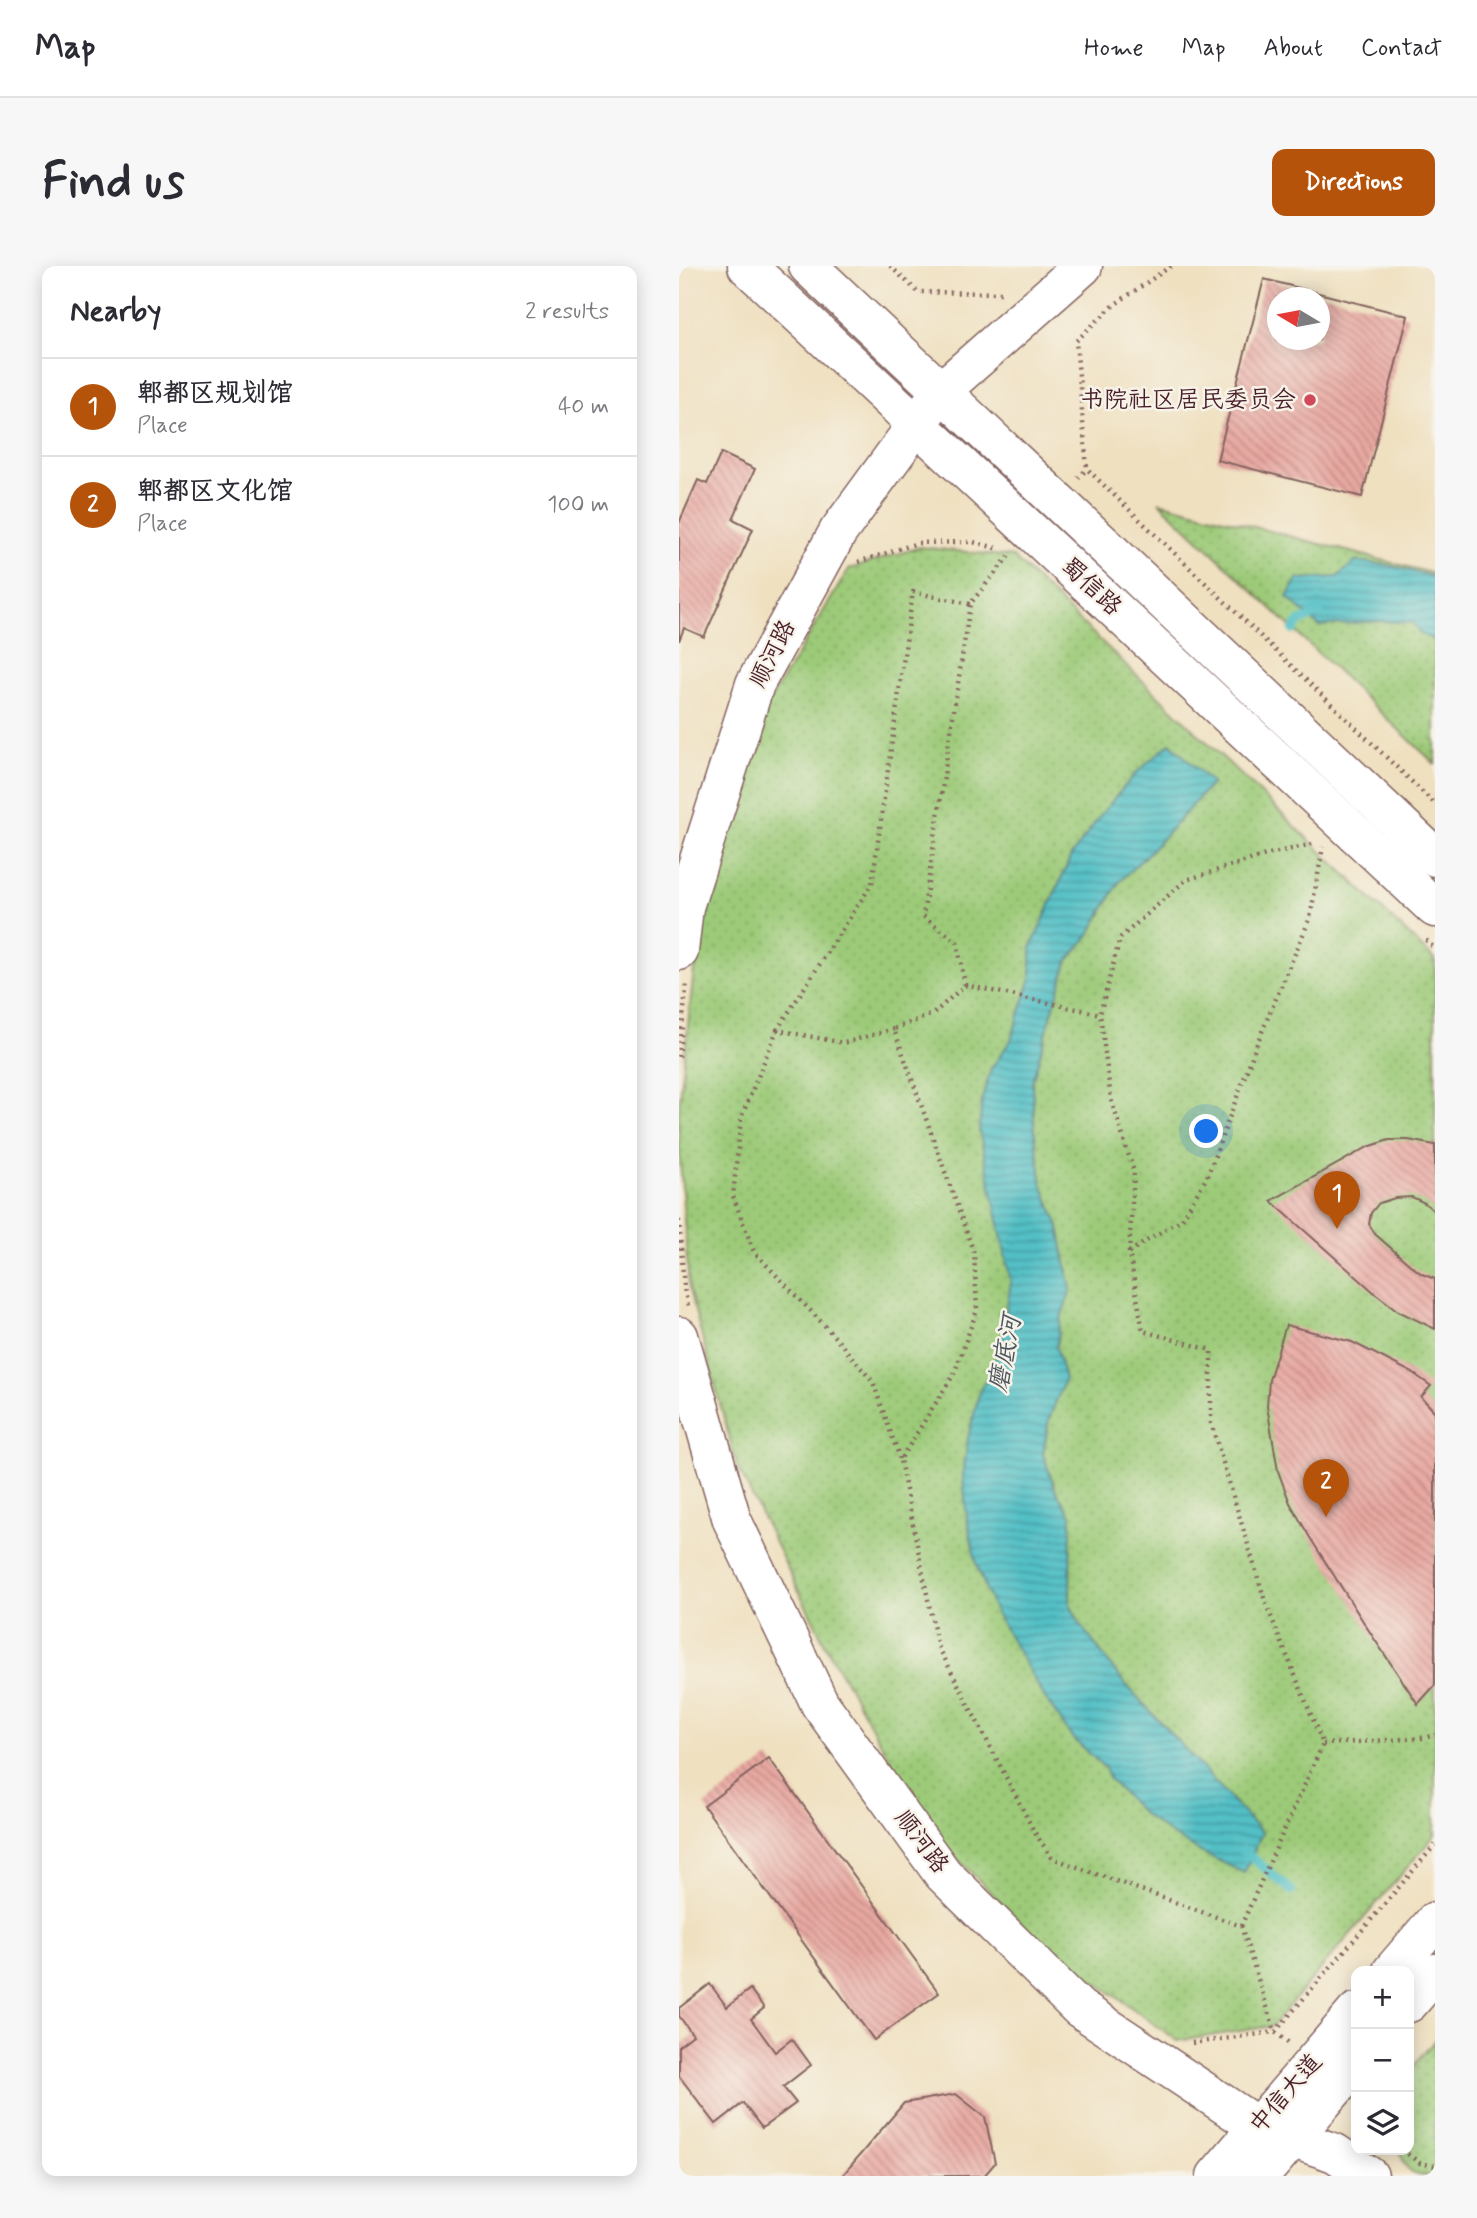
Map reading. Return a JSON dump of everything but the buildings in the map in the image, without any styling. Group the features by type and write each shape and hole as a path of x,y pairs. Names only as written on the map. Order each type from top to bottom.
{"main road":[{"name":"蜀信路","path":"747,266 1435,908"},
{"name":"蜀信路","path":"808,266 1435,857"},
{"name":"顺河路","path":"683,962 684,907 755,684 838,532 941,391 1083,266"},
{"name":"顺河路","path":"685,1325 732,1520 820,1704 943,1874 1079,2008 1274,2133 1335,2153 1369,2176"},
{"path":"1396,1966 1435,1921"},
{"path":"1414,1997 1435,1973"},
{"name":"中信大道","path":"1259,2176 1274,2133 1314,2062 1351,2018"},
{"name":"中信大道","path":"1216,2176 1274,2133 1351,2068"}],"path":[{"path":"890,266 918,292 1008,293"},
{"path":"1171,266 1114,306 1076,341 1087,468 1435,804"},
{"path":"1058,500 1087,468"},
{"path":"857,562 918,543 973,542 1013,552 970,604 923,915 957,942 965,985"},
{"path":"970,604 913,592 872,884 777,1030 741,1118 733,1196 754,1252 827,1328 873,1382 900,1460 937,1644 1035,1833 1052,1858 1241,1926"},
{"path":"1129,1252 1182,1219 1207,1177 1256,1046 1310,918 1324,842 1269,854 1186,880 1120,938 1100,1014 1111,1099 1134,1172 1129,1252 1143,1331 1211,1350 1211,1423 1266,1604 1323,1744 1241,1926 1275,2032 1314,2062"},
{"path":"679,1057 683,962"},
{"path":"965,985 1100,1014"},
{"path":"777,1030 844,1043 933,1014 965,985"},
{"path":"894,1028 974,1253 977,1310 954,1374 900,1460"},
{"path":"679,1220 685,1325"},
{"path":"1323,1744 1435,1735"},
{"path":"1179,2045 1275,2032 1435,1845"},
{"path":"1409,2155 1420,2163 1435,2166"}],"green space":[{"path":"1159,502 1435,574 1435,764"},
{"path":"920,547 1013,557 1435,960 1435,1835 1272,2026 1178,2041 1040,1942 932,1833 829,1652 737,1466 689,1289 679,1108 701,905 761,715 849,569"},
{"path":"1435,2040 1435,2176 1411,2172 1402,2155 1414,2155 1414,2065"}],"water":[{"path":"1356,561 1387,565 1435,577 1435,640 1420,634 1413,623 1377,621 1319,626 1287,597 1297,579 1337,577"},
{"path":"1170,743 1212,783 1119,882 1091,932 1067,962 1032,1082 1035,1135 1042,1184 1059,1227 1071,1289 1061,1318 1056,1347 1065,1379 1049,1419 1043,1454 1056,1491 1071,1515 1070,1604 1080,1624 1120,1678 1262,1833 1244,1873 1199,1851 1142,1813 1110,1780 1105,1768 1072,1737 1045,1698 994,1610 976,1563 967,1518 963,1476 968,1438 980,1390 992,1369 1001,1342 1011,1282 979,1130 982,1099 991,1069 1011,1040 1031,978 1031,948 1071,856 1102,813 1136,773"}],"waterway":[{"name":"磨底河","path":"1293,630 1300,621 1320,613"},
{"name":"磨底河","path":"1243,1850 1292,1891"}],"place":[{"name":"书院社区居民委员会","path":"1310,400"},
{"name":"郫都区规划馆","path":"1337,1229"},
{"name":"郫都区文化馆","path":"1326,1517"}]}
